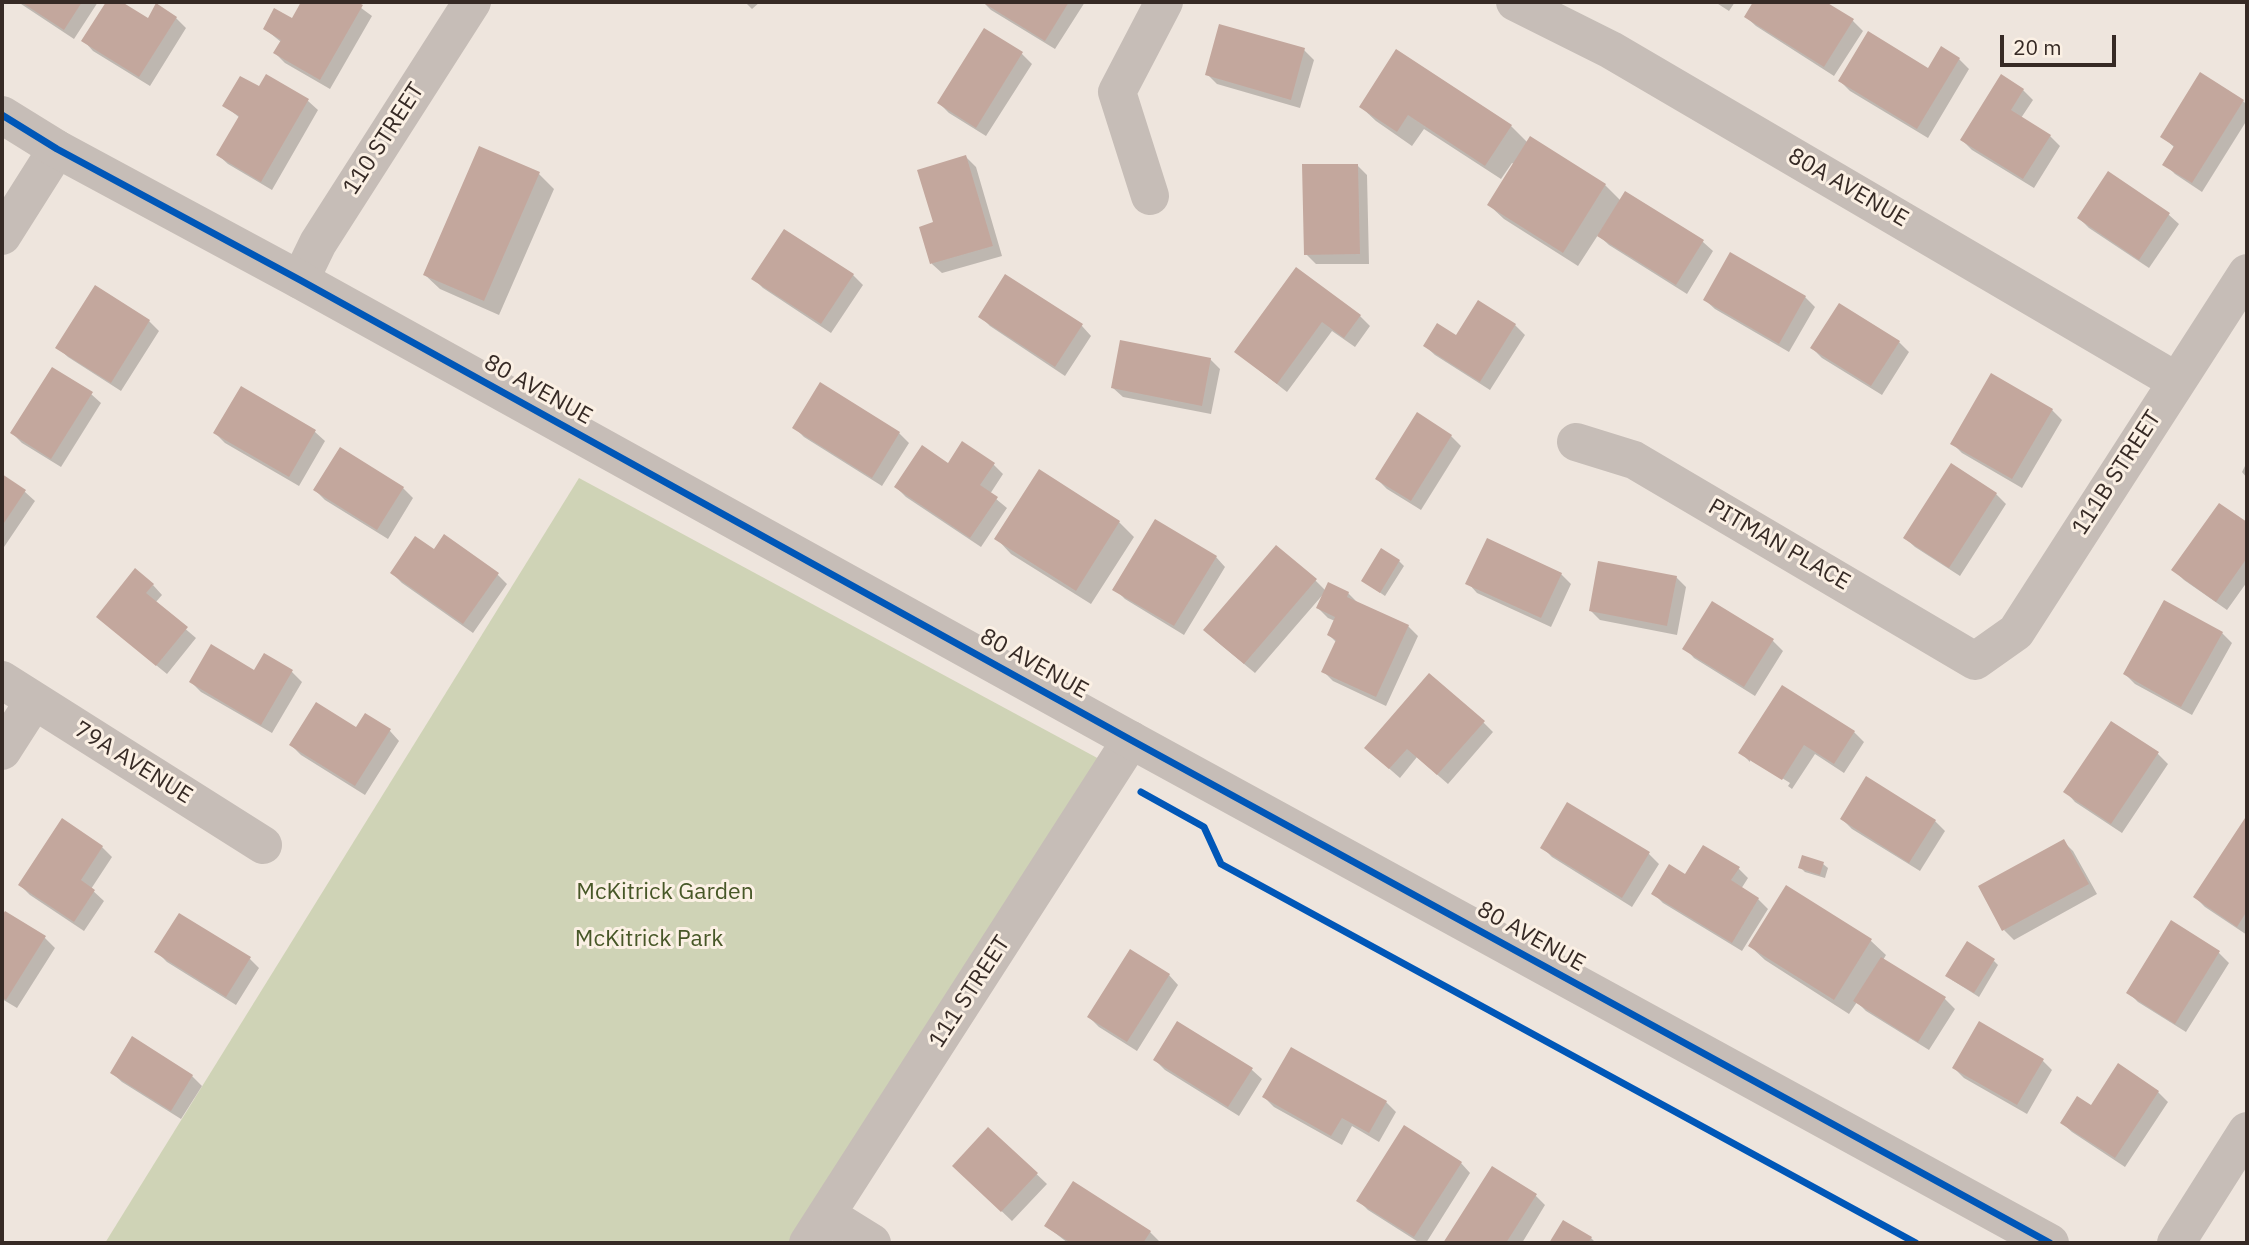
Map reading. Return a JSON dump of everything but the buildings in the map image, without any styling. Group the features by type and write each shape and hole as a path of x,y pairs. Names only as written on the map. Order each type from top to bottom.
{"street":[{"name":"110 STREET","path":"300,280 323,234 472,2"},
{"path":"1150,196 1116,92 1164,2"},
{"name":"80A AVENUE","path":"1515,2 1611,50 2176,381"},
{"name":"80 AVENUE","path":"2,115 57,149 2050,1243"},
{"path":"2,236 57,149"},
{"name":"111B STREET","path":"1975,661 2015,632 2247,273"},
{"name":"PITMAN PLACE","path":"1576,442 1634,460 1975,661"},
{"name":"79A AVENUE","path":"2,680 263,845"},
{"path":"2,751 34,701"},
{"name":"111 STREET","path":"818,1229 1131,740"},
{"path":"2176,1243 2247,1131"},
{"path":"818,1229 872,1243"}],"green space":[{"name":"McKitrick Park","path":"579,478 1101,760 823,1243 105,1243"}],"cycle path":[{"path":"2,115 57,149 2050,1243"},
{"path":"1141,792 1204,827 1221,864 1916,1243"}],"park label":[{"name":"McKitrick Garden","path":"665,892"}]}
